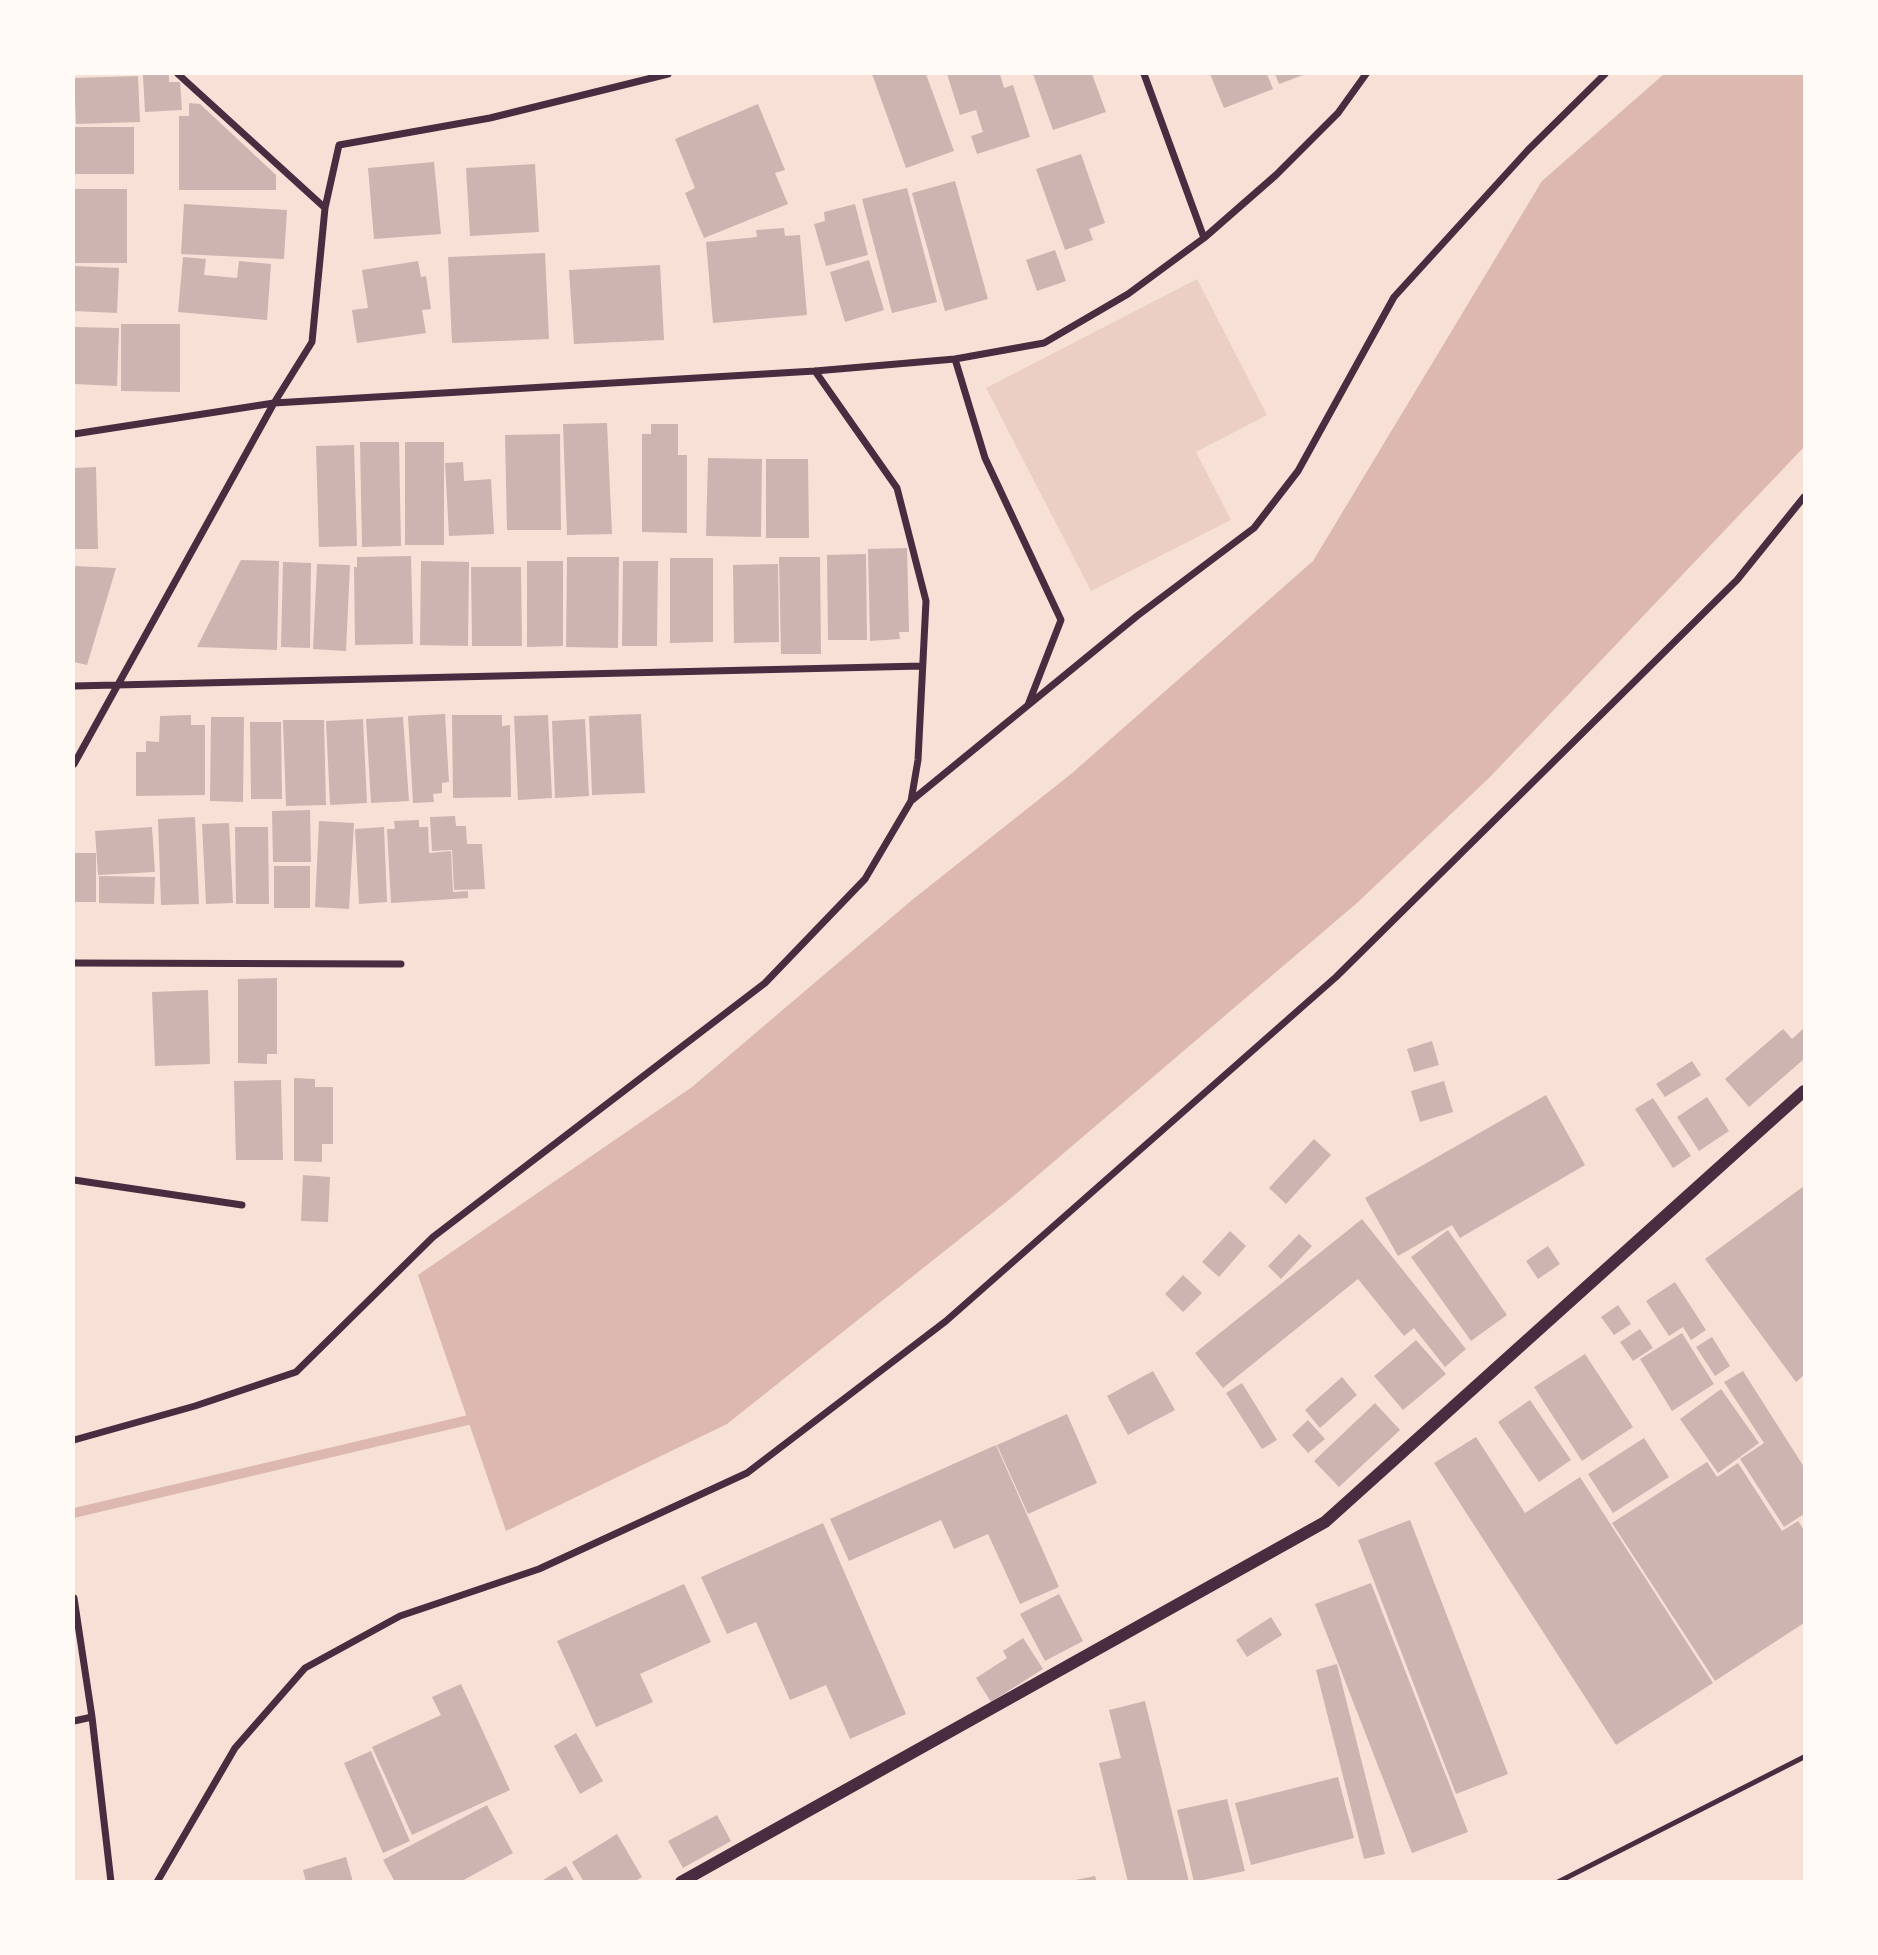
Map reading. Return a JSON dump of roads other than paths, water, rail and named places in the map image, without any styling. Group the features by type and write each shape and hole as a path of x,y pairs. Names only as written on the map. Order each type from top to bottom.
{"street":[{"path":"178,74 325,208"},
{"path":"74,764 274,403 312,342 325,208 339,145 490,118 668,74"},
{"path":"1144,74 1204,238"},
{"path":"74,434 274,403 815,371 955,359 1044,343 1128,293 1204,238 1276,175 1329,121 1366,74"},
{"path":"74,1440 195,1406 296,1371 433,1237 765,984 865,879 911,801 1137,616 1255,528 1298,471 1394,297 1528,150 1605,74"},
{"path":"955,359 985,458 1061,620 1028,706"},
{"path":"815,371 897,488 926,601 918,760 911,801"},
{"path":"157,1881 235,1748 304,1668 400,1616 539,1569 747,1473 946,1321 1336,977 1737,580 1804,497"},
{"path":"74,687 922,666"},
{"path":"74,963 401,964"},
{"path":"681,1881 1325,1522 1804,1091"},
{"path":"74,1180 243,1205"},
{"path":"74,1598 92,1717 111,1881"},
{"path":"74,1721 92,1717"}],"lane":[{"path":"1558,1881 1804,1756"}],"waterway":[{"path":"74,1513 481,1417"}]}
